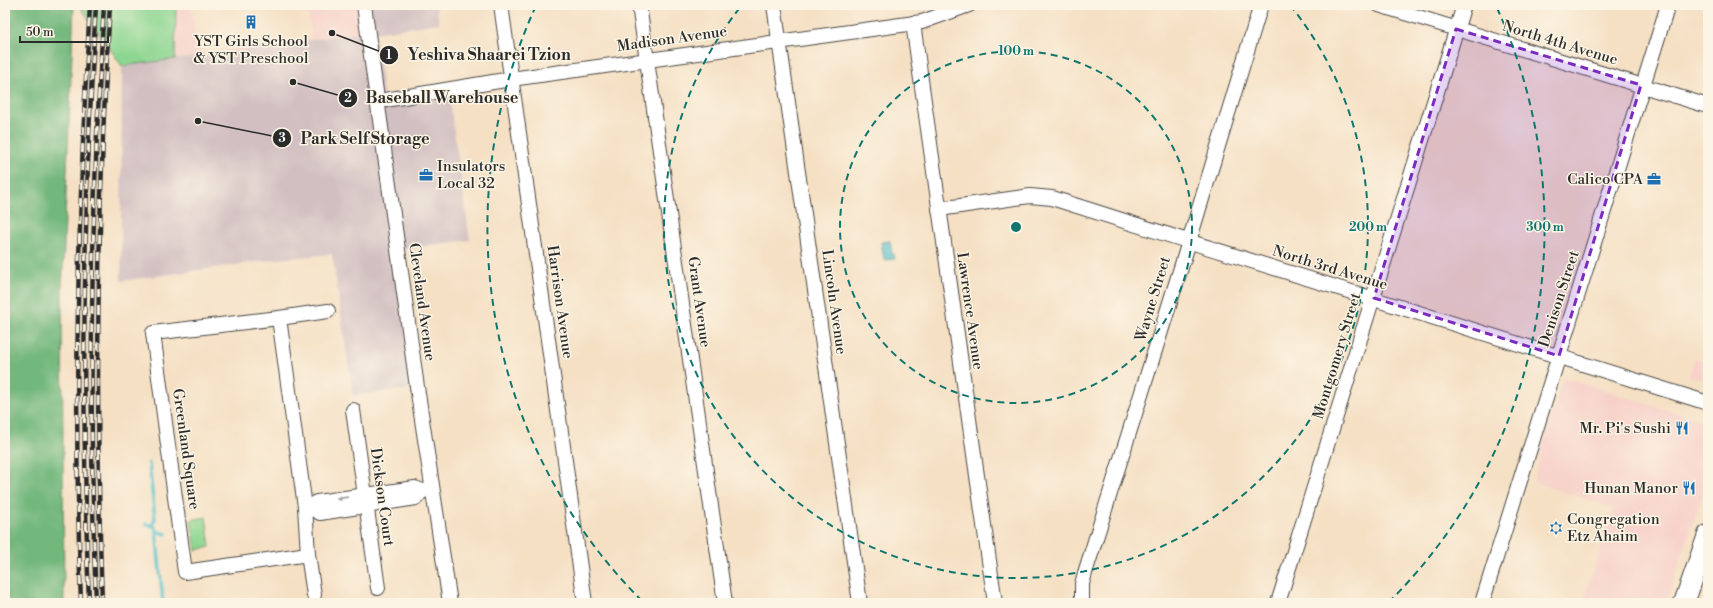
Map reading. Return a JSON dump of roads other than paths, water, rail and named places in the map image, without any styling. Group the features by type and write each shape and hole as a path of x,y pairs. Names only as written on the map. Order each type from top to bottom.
{"main road":[{"path":"1684,603 1708,535"}],"street":[{"name":"Cleveland Avenue","path":"364,5 379,101 427,490 450,603"},
{"name":"Harrison Avenue","path":"501,5 585,603"},
{"name":"Grant Avenue","path":"639,5 725,603"},
{"name":"Lincoln Avenue","path":"774,5 860,603"},
{"name":"Madison Avenue","path":"379,101 511,79 922,22 969,5"},
{"name":"Wayne Street","path":"1082,603 1082,584 1085,573 1189,243 1261,5"},
{"name":"North 4th Avenue","path":"1380,5 1708,106"},
{"name":"Montgomery Street","path":"1278,603 1464,5"},
{"name":"Denison Street","path":"1482,603 1584,280 1641,85 1668,5"},
{"name":"Lawrence Avenue","path":"913,23 995,603"},
{"name":"North 3rd Avenue","path":"939,209 1030,196 1052,198 1189,243 1374,298 1708,403"},
{"name":"Greenland Square","path":"308,554 185,572 153,333 328,311"},
{"path":"279,318 310,510 308,554 314,595"},
{"name":"Dickson Court","path":"353,410 378,588"},
{"path":"310,510 317,502 366,500 415,488 427,490"}],"water":[{"path":"890,241 892,254 894,254 895,259 884,260 881,242"}],"waterway":[{"path":"149,463 155,519 152,526"},
{"path":"146,524 154,526 156,529 163,603"},
{"path":"156,531 166,534"}],"railway":[{"path":"81,603 77,454 78,304 82,154 90,5"},
{"path":"89,603 86,528 84,379 88,154 96,5"},
{"path":"96,603 92,454 92,304 96,154 104,5"},
{"path":"102,603 98,454 98,304 102,154 110,5"}],"place":[{"name":"YST Girls School & YST Preschool","path":"251,22"},
{"name":"Yeshiva Shaarei Tzion","path":"332,33"},
{"name":"Baseball Warehouse","path":"293,82"},
{"name":"Park Self Storage","path":"198,121"},
{"name":"Insulators Local 32","path":"426,175"},
{"name":"Calico CPA","path":"1654,179"},
{"name":"Mr. Pi's Sushi","path":"1682,428"},
{"name":"Hunan Manor","path":"1689,488"},
{"name":"Congregation Etz Ahaim","path":"1556,528"}]}
